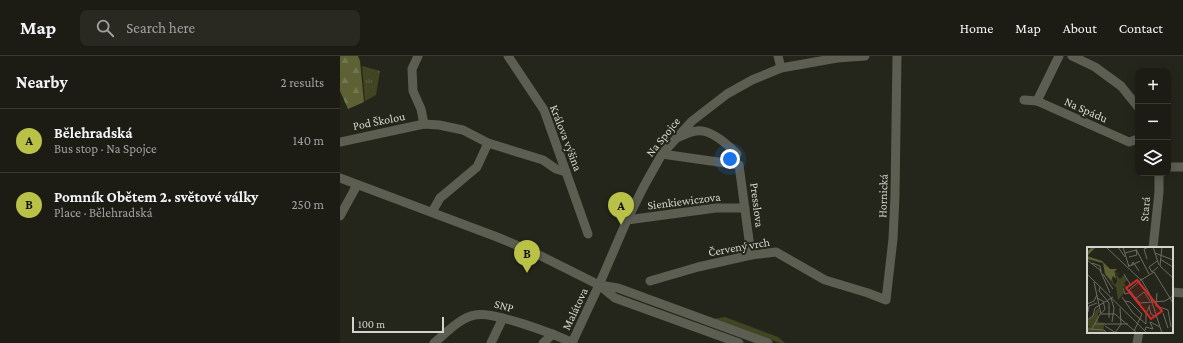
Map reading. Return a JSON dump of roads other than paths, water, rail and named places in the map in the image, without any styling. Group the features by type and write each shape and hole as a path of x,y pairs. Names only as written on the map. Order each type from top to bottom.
{"street":[{"name":"Pod Školou","path":"418,56 412,69 414,91 421,109 424,124"},
{"name":"Králova výšina","path":"508,56 544,110 588,234"},
{"path":"778,56 781,68 838,58 865,56"},
{"name":"Hornická","path":"851,288 886,300 893,239 895,196 897,56"},
{"path":"1037,101 1060,56"},
{"path":"1072,56 1095,67 1121,86 1136,104"},
{"name":"Na Spojce","path":"599,285 627,220 662,154 692,121 727,94 752,80 781,68"},
{"name":"Na Spádu","path":"1024,100 1037,101 1130,142 1135,140"},
{"name":"Pod Školou","path":"340,142 424,124 439,125 463,130 488,143 543,160 556,169 566,172"},
{"path":"677,138 697,131 706,132 723,141 737,154"},
{"path":"432,212 440,198 476,166 483,156 488,143"},
{"name":"Presslova","path":"662,154 739,164 751,256"},
{"path":"1171,167 1183,167"},
{"name":"Stará","path":"1153,247 1159,192 1159,176"},
{"path":"340,178 503,239 535,253 599,285 615,298 738,343"},
{"path":"340,216 358,184"},
{"name":"Sienkiewiczova","path":"627,220 716,208 744,208"},
{"name":"Červený vrch","path":"650,281 698,267 776,252 825,280 851,288"},
{"path":"599,285 618,288 768,343"},
{"name":"Malátova","path":"573,343 599,285"},
{"path":"1173,292 1183,293"},
{"name":"SNP","path":"434,343 457,324 474,315 486,314 553,334 573,343"},
{"path":"491,343 502,318"},
{"path":"1137,343 1139,333"},
{"path":"543,343 553,334"}],"place":[{"name":"Bělehradská","path":"621,225"},
{"name":"Pomník Obětem 2. světové války","path":"527,273"}]}
